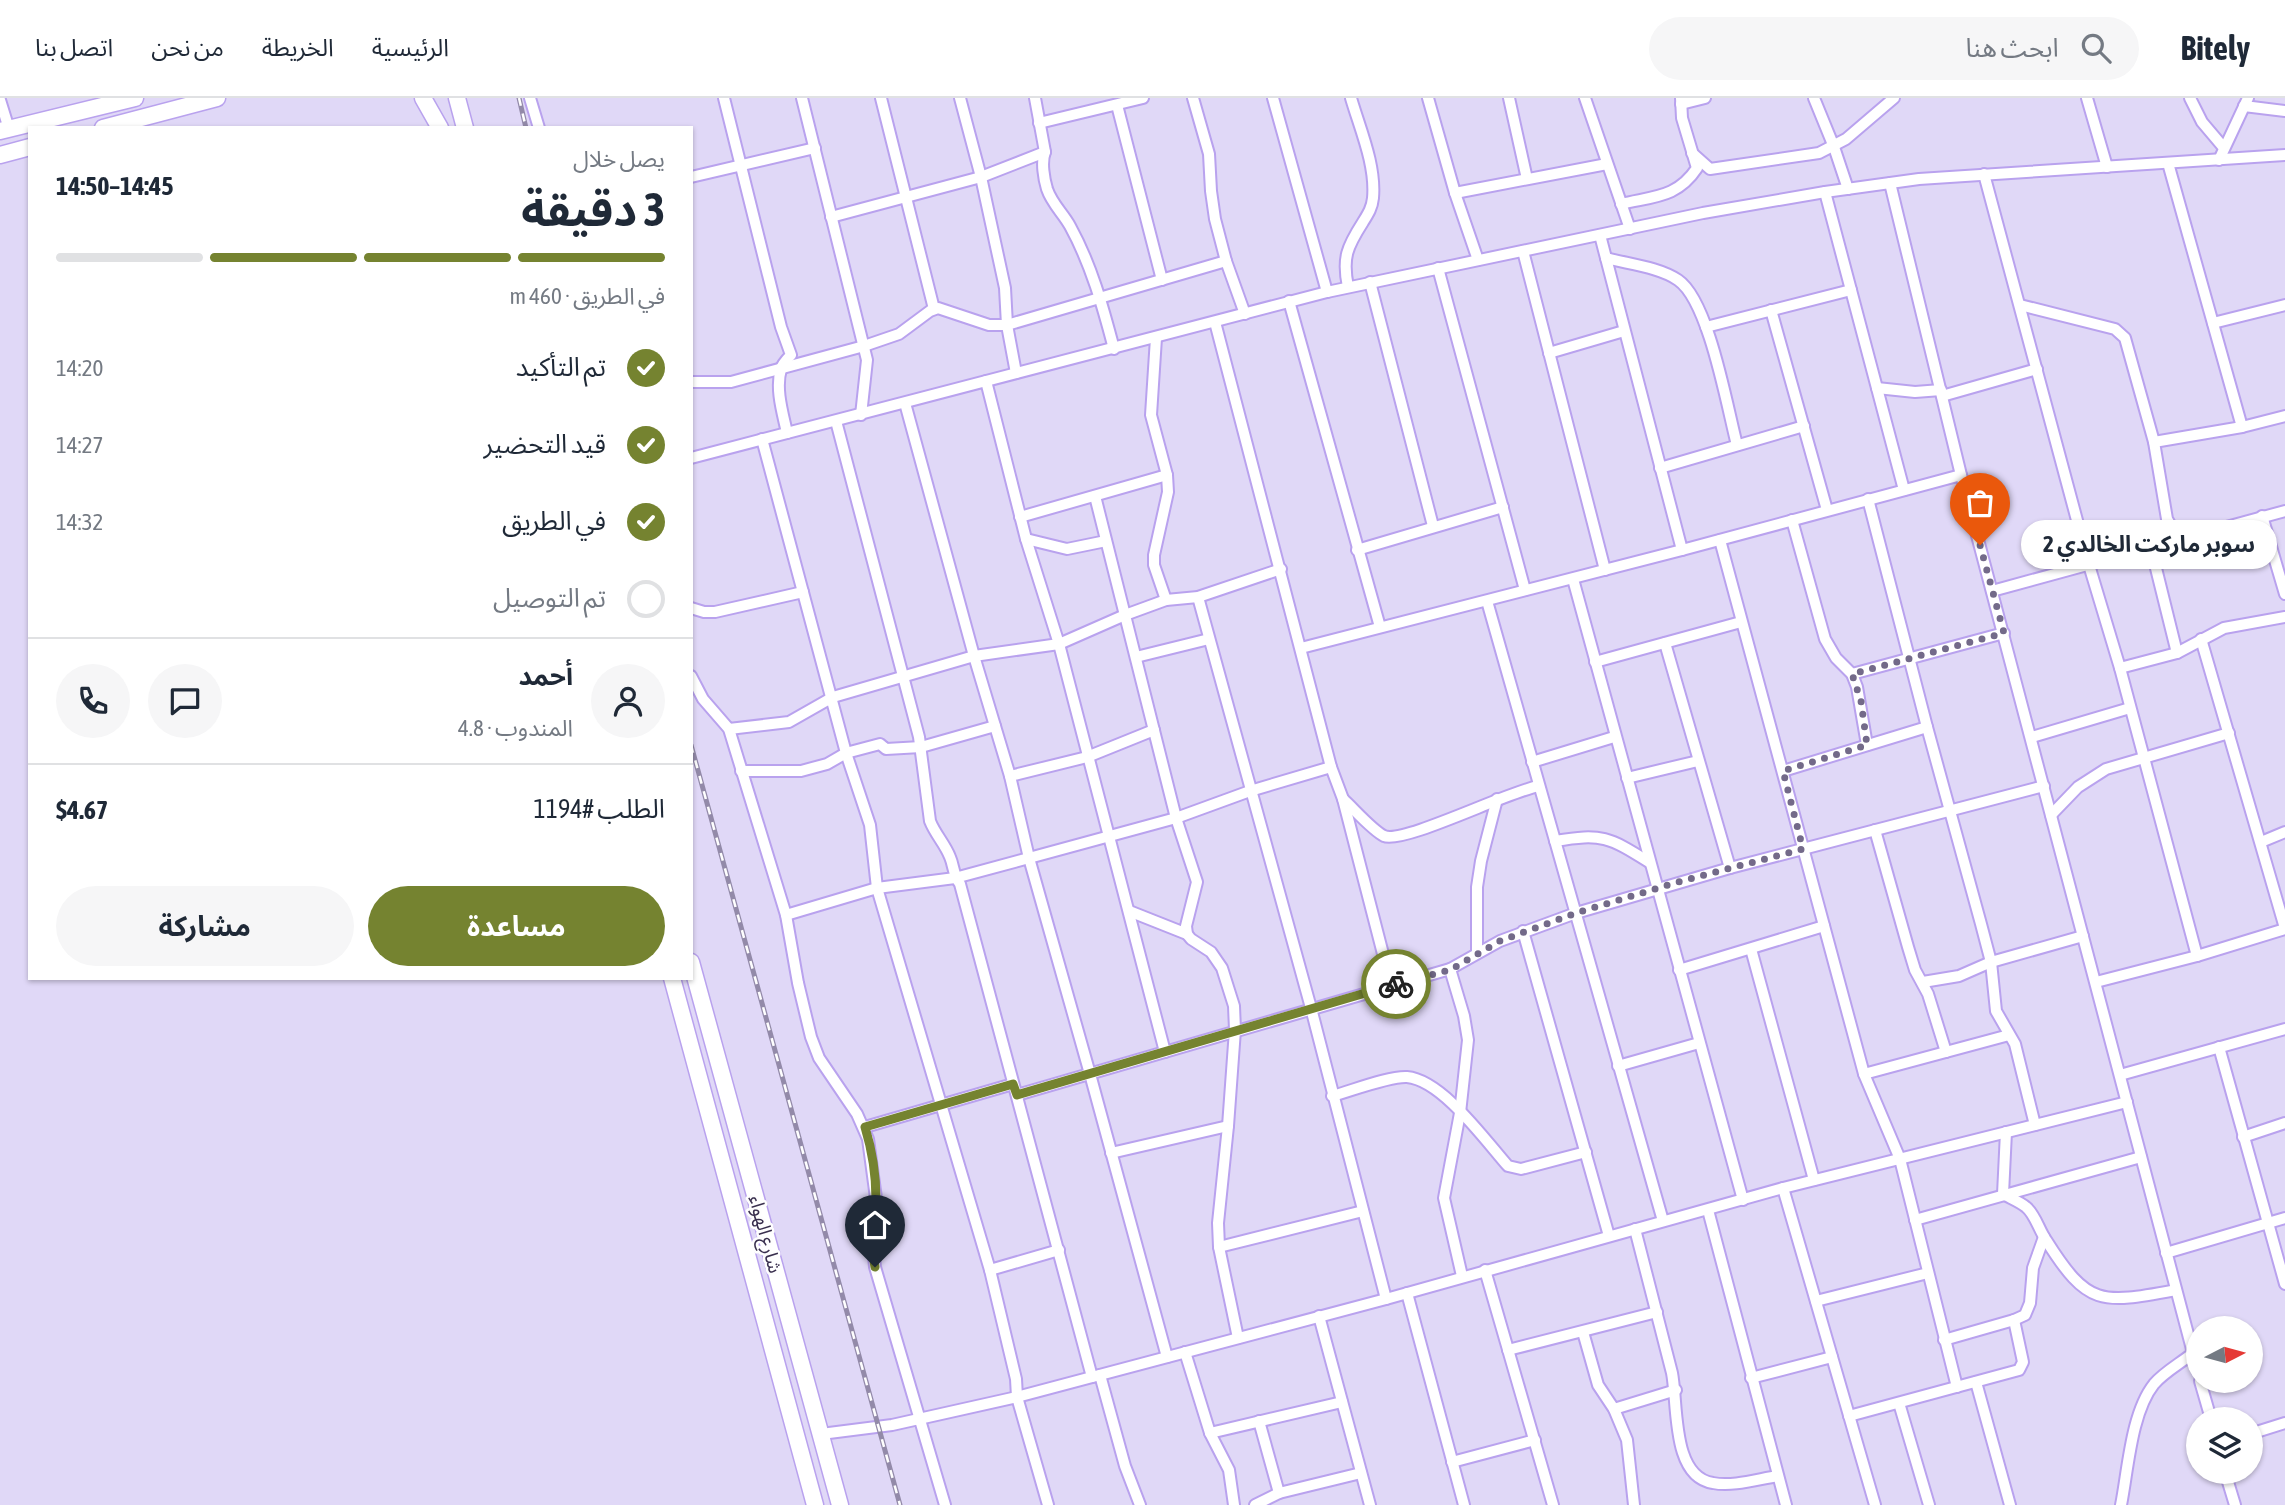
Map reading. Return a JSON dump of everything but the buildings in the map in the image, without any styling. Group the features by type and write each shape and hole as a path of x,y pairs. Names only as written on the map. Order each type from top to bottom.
{"highway":[{"path":"5,130 85,104 135,98"},
{"path":"111,126 217,98"},
{"path":"423,98 441,126"},
{"path":"435,98 442,126"},
{"path":"457,98 464,126"},
{"path":"0,155 28,148"},
{"name":"شارع الهواء","path":"693,969 840,1505"},
{"name":"شارع الهواء","path":"672,980 815,1505"}],"street":[{"path":"530,98 537,126"},
{"path":"724,98 781,327 791,355 781,368 779,390 787,433"},
{"path":"802,98 864,346 867,371 861,415"},
{"path":"881,98 934,309"},
{"path":"960,98 981,177 1005,288 1007,325 1016,373"},
{"path":"1035,98 1045,152 1044,169 1049,194 1069,223 1101,297 1114,349"},
{"path":"1039,123 1143,98"},
{"path":"1193,98 1209,154 1212,202 1226,261 1245,313"},
{"path":"1273,98 1327,292"},
{"path":"1348,287 1344,269 1346,253 1371,211 1373,198 1372,173 1351,98"},
{"path":"1428,98 1455,193 1478,260"},
{"path":"1509,98 1527,179"},
{"path":"1585,98 1630,229"},
{"path":"1621,204 1682,187 1697,168 1682,118 1681,101 1705,98"},
{"path":"1814,98 1848,189"},
{"path":"1692,153 1710,169 1819,153 1834,146 1894,98"},
{"path":"2087,98 2107,167"},
{"path":"2190,98 2202,122 2224,148"},
{"path":"0,100 5,130"},
{"path":"2218,160 2246,102 2285,111"},
{"path":"1117,104 1162,280"},
{"path":"693,177 815,148"},
{"path":"831,217 981,177 1045,152"},
{"path":"693,457 1289,301 1703,213 1890,183 1984,174 2285,155"},
{"path":"2168,163 2242,426"},
{"path":"1455,193 1608,164"},
{"path":"1984,174 2197,956"},
{"path":"1890,183 1961,475 2186,1327"},
{"path":"1825,192 1904,490"},
{"path":"1600,235 1682,550"},
{"path":"1523,251 1605,570"},
{"path":"1606,258 1665,274 1678,281 1693,295 1706,327 1737,445"},
{"path":"693,382 731,382 864,346 899,334 934,309 943,308 989,325 1007,325 1226,261"},
{"path":"1438,268 1525,590"},
{"path":"1370,282 1433,526"},
{"path":"1706,327 1851,290"},
{"path":"1289,301 1380,627"},
{"path":"2021,305 2115,329 2125,338 2154,442 2167,519 2179,540"},
{"path":"2213,323 2285,305"},
{"path":"1771,310 1828,510"},
{"path":"1215,322 1391,985"},
{"path":"1549,353 1624,331"},
{"path":"1156,338 1150,397 1151,415 1167,475 1168,492 1154,565 1166,600"},
{"path":"1877,388 1942,393 2037,369"},
{"path":"986,381 1026,539 1059,644 1165,1052"},
{"path":"905,403 974,656 1010,776 1029,858 1167,1357"},
{"path":"2154,442 2285,416"},
{"path":"835,421 921,747 924,790 930,821 950,856 955,878 960,884 1059,1250 1096,1376 1140,1505"},
{"path":"1660,468 1804,426"},
{"path":"762,439 846,753 870,825 877,888 990,1270 1016,1379 1017,1397 1048,1505"},
{"path":"1020,517 1167,475"},
{"path":"1301,648 1573,579 1961,475"},
{"path":"1095,496 1176,818 1197,882 1186,926 1187,934"},
{"path":"1868,499 1991,962 1996,1011 2019,1057 2035,1125"},
{"path":"1357,550 1503,507"},
{"path":"1992,591 2285,511"},
{"path":"2262,516 2285,594"},
{"path":"1793,520 1825,639 1836,658 1852,674 1861,701 1867,745"},
{"path":"1026,539 1067,549 1106,541"},
{"path":"1720,540 1864,1074 1900,1159 1958,1387"},
{"path":"2151,548 2177,653"},
{"path":"729,729 789,722 832,697 974,656 1059,644 1166,600 1198,597 1281,569"},
{"path":"1573,579 1614,737 1743,1200"},
{"path":"693,608 715,612 803,592"},
{"path":"1198,597 1311,1008 1386,1299"},
{"path":"1487,601 1663,1221"},
{"path":"2120,668 2177,653 2224,628 2285,617"},
{"path":"1595,662 1741,622"},
{"path":"1852,674 2004,633"},
{"path":"1136,657 1209,639"},
{"path":"2096,982 2197,956 2285,928 2201,639"},
{"path":"1665,643 1730,868"},
{"path":"693,680 704,699 729,729 786,915 797,983 811,1037 830,1077 865,1127 874,1167 876,1198 872,1250 945,1505"},
{"path":"2032,737 2130,708"},
{"path":"741,771 801,771 827,764 846,753 880,744 886,749 921,747 995,726"},
{"path":"1783,771 1927,727"},
{"path":"1010,776 1087,757 1154,730"},
{"path":"2051,815 2096,773 2229,733"},
{"path":"1532,762 1614,737"},
{"path":"1627,778 1698,761"},
{"path":"786,915 877,888 955,878 1029,858 1176,818 1250,791 1331,767"},
{"path":"1343,799 1378,831 1390,837 1452,818 1522,789 1539,786"},
{"path":"865,1127 939,1104 1090,1074 1450,970 1477,953 1523,932 1576,913 1730,868 2044,786"},
{"path":"1477,953 1477,887 1497,799"},
{"path":"1875,831 1915,970 1923,982 1946,1052"},
{"path":"2262,842 2285,832"},
{"path":"1555,841 1594,836 1615,842 1649,862"},
{"path":"1129,911 1187,934 1211,952 1222,968 1234,1006 1235,1030 1228,1126 1218,1223 1219,1247 1238,1338"},
{"path":"1679,970 1824,926"},
{"path":"1523,932 1609,1236"},
{"path":"1923,982 1959,976 1991,962 2083,936"},
{"path":"1751,949 1814,1180"},
{"path":"1450,970 1464,1016 1468,1040 1460,1113 1444,1198 1462,1276"},
{"path":"2120,1075 2285,1029"},
{"path":"1864,1074 2009,1035"},
{"path":"1618,1066 1699,1043"},
{"path":"2219,1047 2285,1284"},
{"path":"1332,1096 1404,1077 1417,1079 1433,1087 1508,1166 1514,1169 1586,1152"},
{"path":"821,1434 921,1419 1017,1397 1386,1299 1783,1188 2127,1102"},
{"path":"2243,1137 2285,1123"},
{"path":"1111,1153 1228,1126"},
{"path":"2003,1194 2006,1132"},
{"path":"1915,1220 2141,1157"},
{"path":"1783,1188 1875,1505"},
{"path":"2003,1194 2028,1208 2064,1268 2080,1286 2093,1295 2121,1298 2176,1290"},
{"path":"1708,1210 1786,1505"},
{"path":"1219,1247 1363,1212"},
{"path":"2166,1252 2285,1218"},
{"path":"1635,1229 1676,1390 1681,1448 1691,1468 1701,1479 1720,1484 1778,1476"},
{"path":"1944,1340 2014,1321 2025,1315 2029,1310 2033,1268 2043,1237"},
{"path":"990,1270 1059,1250"},
{"path":"1485,1270 1553,1505"},
{"path":"1816,1301 1928,1273"},
{"path":"1407,1293 1464,1505"},
{"path":"1508,1350 1657,1312"},
{"path":"1319,1316 1370,1505"},
{"path":"1849,1416 2019,1370 2023,1367 2014,1321"},
{"path":"1583,1332 1598,1385 1614,1409 1627,1440 1634,1505"},
{"path":"1185,1352 1210,1433 1230,1470 1234,1505"},
{"path":"1751,1378 1832,1357"},
{"path":"2121,1505 2132,1446 2147,1395 2155,1383 2186,1359"},
{"path":"1976,1382 2010,1505"},
{"path":"1614,1409 1676,1390"},
{"path":"1210,1433 1342,1402"},
{"path":"1899,1403 1929,1505"},
{"path":"1259,1421 1279,1493"},
{"path":"2263,1430 2285,1423"},
{"path":"1452,1462 1535,1440"},
{"path":"1255,1505 1279,1493 1361,1473"},
{"path":"2229,1484 2235,1505"}],"railway":[{"path":"519,98 526,126"},
{"path":"693,752 900,1505"}],"way so far":[{"path":"1396,984 1450,970 1500,941 1576,913 1678,882 1803,849 1783,771 1867,745 1861,701 1852,674 2004,633 1980,545"}],"place":[{"name":"سوبر ماركت الخالدي 2","path":"1980,545"}],"route":[{"path":"875,1267 872,1250 876,1198 874,1167 865,1127 1013,1084 1017,1095 1396,984"}]}
